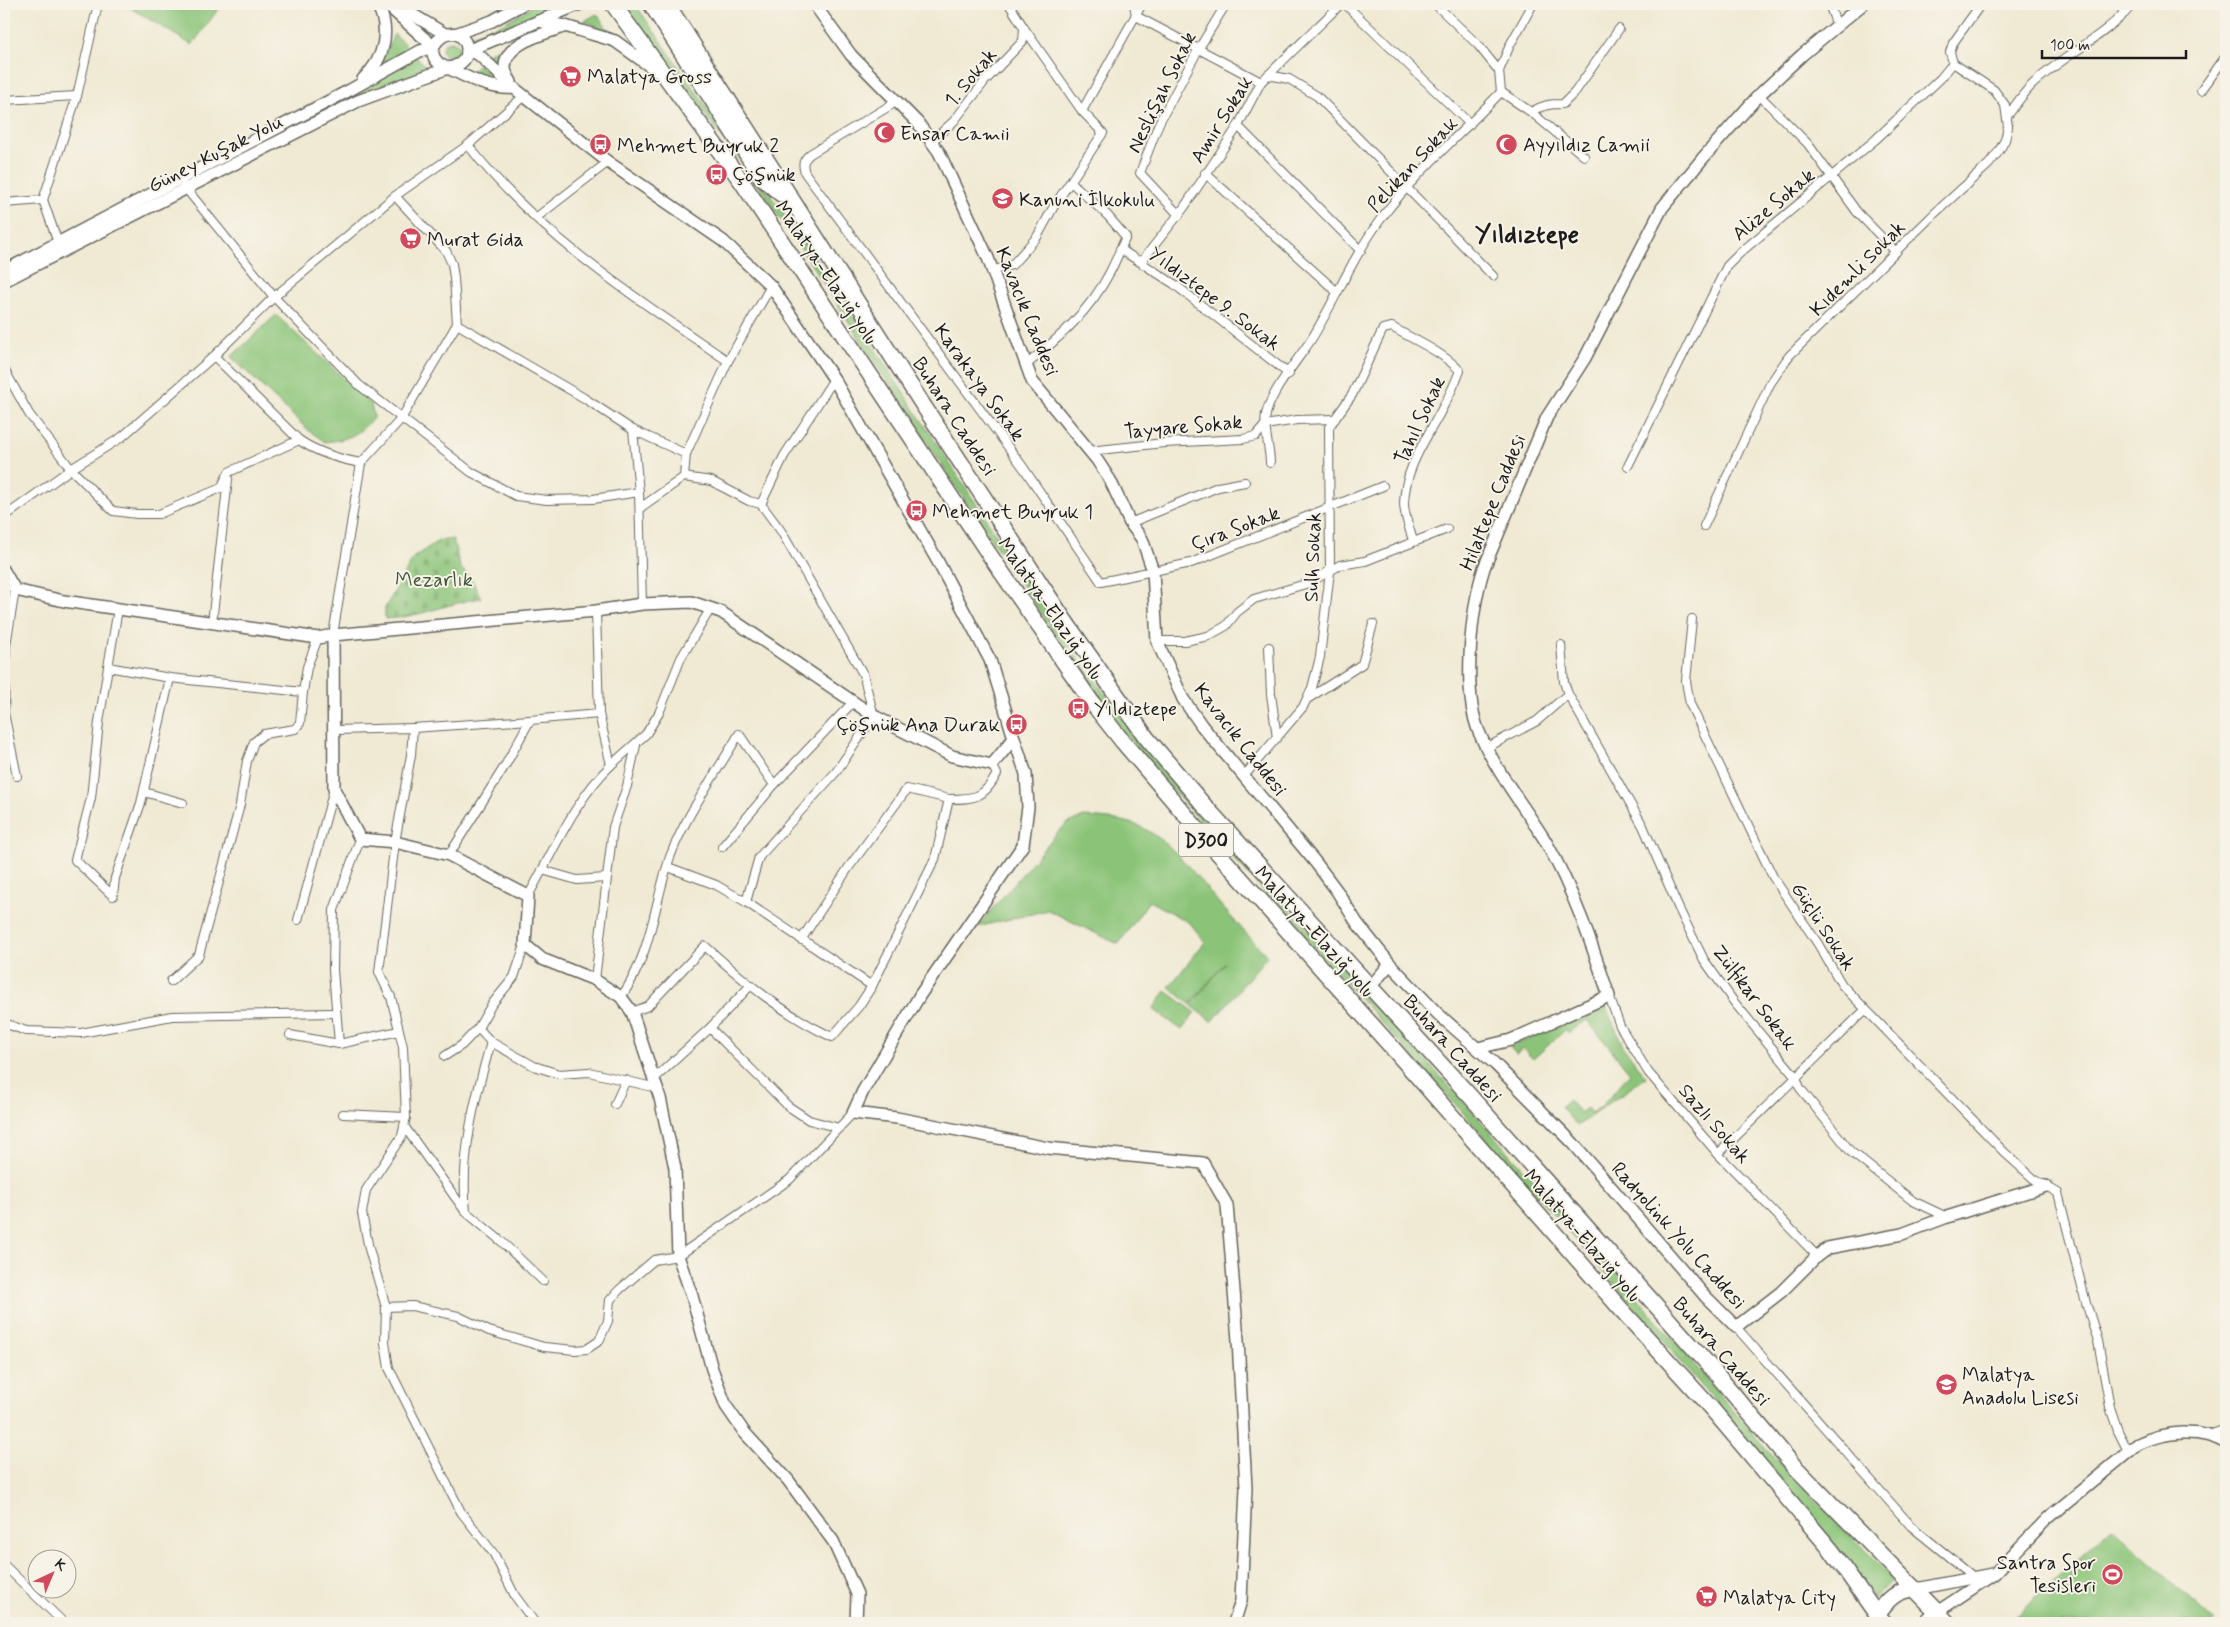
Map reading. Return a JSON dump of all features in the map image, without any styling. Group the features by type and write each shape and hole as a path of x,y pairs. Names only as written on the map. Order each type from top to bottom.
{"highway":[{"name":"Malatya-Elazığ yolu","path":"613,4 742,182 799,265 989,554 1093,704 1211,845 1396,1052 1620,1308 1711,1408 1832,1551 1878,1621"},
{"path":"651,4 762,178 794,204"},
{"name":"Buhara Caddesi","path":"667,4 1019,551 1146,737 1203,804 1700,1355 1794,1466 1845,1520 1916,1589"},
{"path":"1878,1621 1889,1598 1899,1592 1916,1589"},
{"name":"D300","path":"1916,1589 1948,1623"},
{"path":"1926,1623 1937,1612"}],"street":[{"path":"58,243 43,200 77,96 98,4"},
{"path":"350,90 366,77 385,45 384,24 377,4"},
{"path":"386,4 434,47"},
{"path":"395,4 464,41 467,51 464,60 460,65 448,68"},
{"path":"514,88 502,89 485,84 438,63 433,53 440,37 492,21 523,4"},
{"path":"467,51 580,4"},
{"name":"Kavacık Caddesi","path":"814,4 851,55 918,123 932,141 977,233 1032,381 1110,480 1130,523 1142,539 1153,571 1157,641 1183,699 1202,726 1326,875 1357,923 1390,964 1437,1014 1478,1048"},
{"path":"991,271 1012,265 1037,238 1054,206 1103,133 1082,111 1009,4"},
{"path":"1134,4 1136,16"},
{"path":"1082,111 1142,4"},
{"name":"Neslişah Sokak","path":"1179,215 1140,173 1159,123 1198,50 1226,4"},
{"name":"Amir Sokak","path":"1141,262 1179,215 1238,126 1261,82 1288,58 1341,4"},
{"path":"1345,4 1470,124"},
{"path":"1435,4 1478,45 1499,71"},
{"path":"1533,4 1510,45 1499,71 1501,92 1531,112 1584,156"},
{"path":"1829,4 1837,26"},
{"name":"Hilaltepe Caddesi","path":"1609,996 1593,947 1555,860 1546,842 1486,748 1472,712 1470,673 1479,583 1547,416 1585,358 1662,208 1760,95 1802,54 1863,4"},
{"path":"1981,4 1953,43 1950,52 1953,63 1994,90 2005,105 2008,114"},
{"path":"2118,4 2125,13"},
{"path":"2008,114 2032,84 2098,38 2133,4"},
{"path":"1136,16 1261,82"},
{"path":"538,22 565,26 616,41 667,78"},
{"path":"514,88 505,70 513,50 520,43 565,26"},
{"name":"1. Sokak","path":"932,141 954,121 985,81 1023,41 1024,28"},
{"path":"1531,112 1539,106 1563,104 1576,92 1619,29"},
{"name":"Güney Kuşak Yolu","path":"4,281 420,51 434,47"},
{"path":"386,1307 412,1306 458,1316 489,1331 544,1347 575,1350 588,1348 599,1341 608,1321 610,1300 618,1290 654,1260 678,1256 789,1180 853,1113 862,1091 920,995 1023,845 1028,807 1026,774 990,660 937,560 834,380 770,286 723,240 608,162 514,88 482,58 467,51"},
{"path":"2201,91 2226,56"},
{"name":"Alize Sokak","path":"1628,466 1727,266 1740,252 1875,140 1941,78 1953,63"},
{"name":"Güney Kuşak Yolu","path":"4,271 183,183 232,166 358,101 448,68"},
{"path":"1268,75 1289,79 1318,96 1493,276"},
{"name":"Pelikan Sokak","path":"1265,425 1266,414 1382,217 1439,154 1501,92"},
{"path":"1760,95 1808,144 1857,212 1896,252"},
{"path":"4,100 77,96"},
{"path":"4,517 71,469 122,437 214,356 274,297 395,196 468,145 524,96"},
{"name":"Karakaya Sokak","path":"896,102 810,154 803,160 802,166 805,173 1023,467 1101,582 1153,571"},
{"name":"Kıdemli Sokak","path":"1704,526 1770,384 1780,369 1790,356 1896,252 1989,164 2005,140 2008,114"},
{"path":"1238,126 1361,251"},
{"path":"468,145 490,173 576,254 728,361"},
{"path":"537,217 608,162"},
{"path":"1206,173 1337,292"},
{"path":"1026,366 1067,331 1087,308 1110,273 1126,237 1108,216 1071,182"},
{"path":"183,183 274,297 359,386 471,472 516,496 547,500 593,499 640,492"},
{"path":"298,920 334,789 333,635 361,463 401,419 457,324 452,264 446,251 395,196"},
{"path":"4,203 43,200"},
{"name":"Yıldıztepe 9. Sokak","path":"1120,249 1174,284 1289,374"},
{"path":"684,477 686,454 728,361 770,286"},
{"path":"457,324 584,398 633,430 686,454"},
{"name":"Tahıl Sokak","path":"1383,329 1392,328 1438,354 1460,371 1446,403 1416,453 1412,466 1404,503 1404,512 1413,541"},
{"name":"Sulh Sokak","path":"1244,776 1309,698 1320,656 1330,571 1329,427 1352,396 1383,329"},
{"path":"214,356 299,440 315,451 342,460 361,463"},
{"path":"4,369 29,414 71,469 113,510 137,514 159,514 221,488 229,472 299,440"},
{"path":"761,504 784,456 834,380"},
{"name":"Tayyare Sokak","path":"1089,451 1164,443 1243,439 1256,436 1265,425 1297,420 1335,420"},
{"path":"1265,425 1270,450 1270,463"},
{"path":"633,430 640,492 642,604"},
{"path":"212,623 229,472"},
{"path":"640,508 684,477 711,481 750,501 761,504 780,530 863,674 874,716 836,772 759,857 746,902"},
{"path":"1130,523 1218,487 1244,482"},
{"name":"Çıra Sokak","path":"1153,571 1191,563 1383,486"},
{"path":"1157,641 1199,640 1226,626 1237,612 1254,599 1309,584 1340,565 1365,560 1447,529"},
{"path":"4,571 15,590 6,645 4,713 17,776"},
{"path":"15,590 64,601 318,638 642,604 692,602 721,612 852,703 874,716 952,756 992,765 997,774 988,790 973,799 949,799 907,789 849,867 802,940"},
{"path":"445,1056 462,1045 478,1028 492,1004 514,977 525,945 528,896 570,817 597,778 636,745 646,734 659,713 681,658 711,608"},
{"path":"118,609 99,722 91,798 75,860 113,896 115,878 144,792 170,678"},
{"path":"596,610 600,714 611,765"},
{"name":"Güçlü Sokak","path":"1692,619 1686,681 1687,694 1693,712 1773,877 1818,944 1842,985 2004,1152 2034,1179 2058,1193 2085,1299 2100,1348 2110,1407 2128,1451"},
{"path":"1309,698 1362,664 1373,624"},
{"path":"171,981 199,955 240,805 247,761 254,742 264,734 295,729 300,723 307,667 318,638"},
{"name":"Zülfikar Sokak","path":"1560,645 1564,682 1568,694 1643,826 1679,909 1704,960 1734,1002 1796,1078 1800,1088 1852,1152 1913,1201 1947,1217"},
{"path":"1269,647 1271,694 1277,738"},
{"path":"108,668 170,678 303,692"},
{"path":"1486,748 1537,721 1568,694"},
{"path":"722,847 774,785 852,703"},
{"path":"335,730 413,728 600,714"},
{"path":"449,855 530,720"},
{"path":"413,728 411,755 395,842 379,972 392,997 403,1047 406,1117 402,1136 366,1190 362,1213 369,1249 386,1307 385,1342 389,1368 461,1512 494,1554 515,1596 535,1623"},
{"path":"621,997 630,984 646,946 668,866 685,825 739,734 774,785"},
{"path":"992,765 1014,738"},
{"path":"595,980 613,827 627,786 636,745"},
{"path":"334,789 360,839 334,910 336,1013 339,1044"},
{"path":"144,792 183,804"},
{"path":"632,1012 648,1006 705,946 750,986 790,1013 832,1037 859,1006 872,986 935,858 949,799"},
{"path":"360,839 395,842 449,855 528,896"},
{"path":"668,866 716,885 746,902 872,986"},
{"path":"542,870 577,880 606,878"},
{"path":"525,945 542,959 595,980 621,997 632,1012 655,1083 675,1168 678,1256 692,1296 712,1369 726,1406 744,1432 788,1480 833,1541 857,1594 856,1623"},
{"path":"1370,987 1390,964"},
{"path":"655,1083 750,986"},
{"path":"1478,1048 1511,1040 1609,996"},
{"name":"Sazlı Sokak","path":"1609,996 1620,1026 1638,1057 1718,1154 1817,1256"},
{"path":"1718,1154 1865,1010"},
{"path":"4,1022 26,1031 81,1033 172,1016 336,1013"},
{"path":"478,1028 491,1042 534,1066 559,1074 588,1072 626,1080 655,1083"},
{"path":"710,1028 788,1106 809,1120 839,1128"},
{"path":"290,1035 339,1044 399,1031"},
{"path":"466,1212 466,1149 475,1100 491,1042"},
{"name":"Radyolink Yolu Caddesi","path":"1478,1048 1573,1143 1705,1296 1736,1327 1781,1292 1817,1256 1828,1248 1902,1234 1947,1217 2046,1186"},
{"path":"615,1104 626,1080"},
{"path":"853,1113 897,1118 1048,1148 1203,1163 1227,1205 1238,1340 1246,1488 1241,1601 1234,1623"},
{"path":"342,1114 406,1117"},
{"path":"404,1126 466,1212 502,1242 543,1281"},
{"path":"1736,1327 1912,1526 1977,1580"},
{"path":"2212,1436 2226,1430"},
{"path":"1916,1589 1977,1580 1994,1574 2047,1519 2128,1451 2150,1438 2178,1434 2212,1436 2226,1443"},
{"path":"4,1565 64,1623"},
{"path":"1937,1612 1977,1580"}],"green space":[{"path":"124,4 222,4 192,45"},
{"path":"536,4 559,4 470,46 461,39 502,24"},
{"path":"629,4 635,4 751,170 802,238 1072,650 1157,762 1604,1258 1754,1435 1797,1482 1894,1579 1874,1598 1716,1402 1634,1307 1152,767 1107,711 968,505 796,241 748,172 624,7"},
{"path":"597,14 610,32 584,21"},
{"path":"394,34 409,48 377,67 388,49"},
{"path":"451,41 457,44 460,50 457,56 451,59 445,56 442,50 445,44"},
{"path":"506,44 497,65 486,55"},
{"path":"417,57 429,70 204,173"},
{"path":"478,64 502,83 500,85 470,72"},
{"path":"276,315 371,404 374,417 352,436 341,440 325,442 308,430 231,357"},
{"name":"Mezarlık","path":"453,539 460,567 471,578 481,598 409,616 385,619 385,608 414,557 438,541"},
{"path":"1084,817 1134,824 1159,838 1170,847 1267,956 1212,1022 1191,1005 1225,963 1190,1004 1169,987 1205,942 1190,923 1149,901 1120,942 1116,943 1048,910 977,927 1058,832 1066,824"},
{"path":"1166,991 1195,1012 1182,1030 1153,1009"},
{"path":"1606,1007 1623,1046 1646,1077 1577,1126 1561,1107 1569,1100 1580,1113 1587,1108 1591,1113 1601,1107 1630,1073 1587,1020 1568,1033 1565,1030 1533,1059 1523,1049 1516,1054 1510,1047"},
{"name":"Santra Spor Tesisleri","path":"2112,1528 2215,1621 2213,1623 2008,1623"}],"place":[{"name":"Malatya Gross","path":"571,76"},
{"name":"Ensar Camii","path":"884,133"},
{"name":"Ayyıldız Camii","path":"1507,144"},
{"name":"Mehmet Buyruk 2","path":"601,145"},
{"name":"Çöşnük","path":"716,174"},
{"name":"Kanuni İlkokulu","path":"1003,199"},
{"name":"Murat Gida","path":"411,239"},
{"name":"Mehmet Buyruk 1","path":"916,511"},
{"name":"Yıldıztepe","path":"1078,708"},
{"name":"Çöşnük Ana Durak","path":"1016,724"},
{"name":"Malatya Anadolu Lisesi","path":"1946,1385"},
{"name":"Santra Spor Tesisleri","path":"2112,1574"},
{"name":"Malatya City","path":"1707,1597"}],"district":[{"name":"Yıldıztepe","path":"1527,233"}]}
